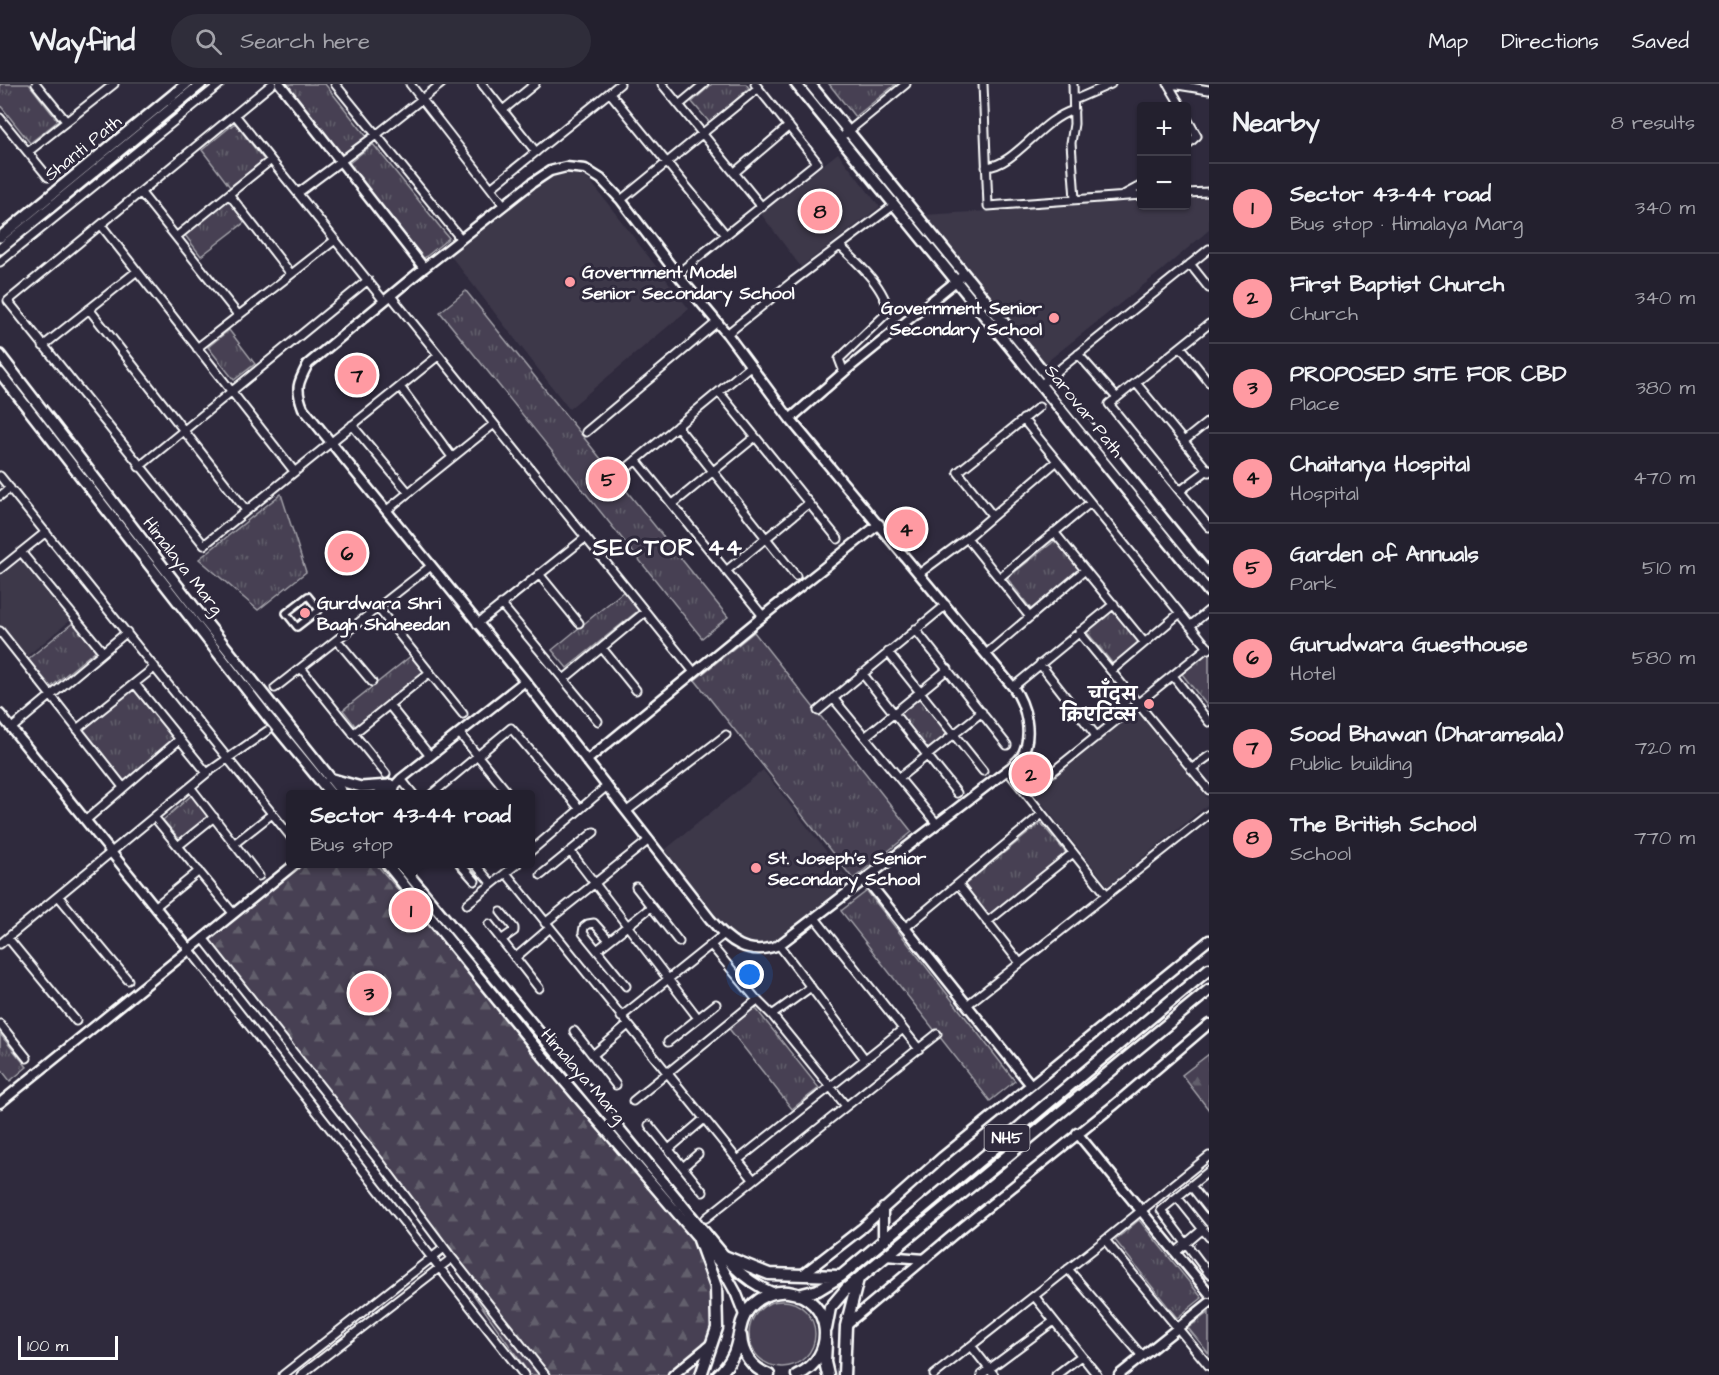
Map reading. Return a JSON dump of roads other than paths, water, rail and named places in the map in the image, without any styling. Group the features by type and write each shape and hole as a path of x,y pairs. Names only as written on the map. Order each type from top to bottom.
{"main road":[{"name":"Shanti Path","path":"0,237 186,84"},
{"path":"0,249 201,84"},
{"name":"Sarovar Path","path":"796,84 1209,592"},
{"name":"Sarovar Path","path":"810,84 1209,575"},
{"name":"Himalaya Marg","path":"0,355 339,790"},
{"name":"Himalaya Marg","path":"0,373 327,790"},
{"path":"329,778 361,787 392,789"},
{"name":"Himalaya Marg","path":"390,868 536,1048 719,1262 745,1316"},
{"name":"Himalaya Marg","path":"403,868 724,1256 744,1277 773,1293"},
{"name":"NH5","path":"773,1293 798,1294 818,1290 841,1276 1209,969"},
{"name":"NH5","path":"798,1375 807,1371 818,1360 826,1334 830,1308 858,1279 1209,990"},
{"path":"698,1237 716,1287 717,1328 701,1375"},
{"path":"724,1256 769,1274 841,1276"},
{"path":"844,1375 846,1324 858,1279"},
{"path":"718,1375 731,1360 745,1316 752,1305 773,1293"},
{"path":"798,1294 817,1308 823,1318 826,1334 825,1362 828,1375"},
{"path":"741,1331 741,1344 746,1356 762,1374"}],"street":[{"path":"36,84 66,121"},
{"path":"28,152 114,84"},
{"path":"0,262 220,84"},
{"path":"272,84 8,301 139,467 204,545 438,356"},
{"path":"280,84 424,268"},
{"path":"335,84 461,239"},
{"path":"410,84 504,205"},
{"path":"298,193 441,84"},
{"path":"482,84 536,152"},
{"path":"503,110 535,84"},
{"path":"491,188 620,84"},
{"path":"662,84 762,207"},
{"path":"679,105 704,84"},
{"path":"840,138 906,84"},
{"path":"983,84 988,206 1137,195"},
{"path":"1073,84 1074,110 1071,143 1075,199"},
{"path":"1074,100 1111,84"},
{"path":"1169,84 1209,90"},
{"path":"1169,84 1179,102"},
{"path":"621,200 703,134 756,86 817,162 677,274"},
{"path":"610,93 726,236"},
{"path":"986,167 993,167 1008,158 1055,118 1074,110"},
{"path":"235,115 368,280 438,356 694,672"},
{"path":"0,118 48,177"},
{"path":"734,173 789,126"},
{"path":"1191,126 1197,136 1191,141"},
{"path":"176,237 271,160"},
{"path":"566,167 585,169 601,179 621,200 677,274 727,334 790,419 920,573 1020,697 1026,713 1027,730 1021,757 779,945 753,948 738,945 723,935 525,681 303,408 297,393 298,382 308,364 461,239 550,171 566,167"},
{"path":"1123,195 1137,188"},
{"path":"1191,193 1209,192"},
{"path":"141,193 239,316"},
{"path":"229,194 291,274"},
{"path":"727,334 894,204"},
{"path":"101,225 294,471"},
{"path":"197,348 335,240"},
{"path":"840,246 859,264 881,293 887,302 888,312 839,359 844,372"},
{"path":"1041,384 1209,249"},
{"path":"1190,264 1209,288"},
{"path":"44,346 137,271"},
{"path":"790,419 965,274"},
{"path":"139,467 368,280"},
{"path":"89,309 246,510"},
{"path":"586,432 716,323"},
{"path":"1209,324 1109,404 1209,527"},
{"path":"1181,347 1209,382"},
{"path":"1078,354 1117,398"},
{"path":"617,476 750,366"},
{"path":"1136,382 1208,470 1180,491"},
{"path":"400,387 452,457"},
{"path":"719,392 838,539"},
{"path":"992,515 958,472 1039,407"},
{"path":"1023,420 1208,648 1026,794"},
{"path":"1184,441 1209,421"},
{"path":"387,510 494,424"},
{"path":"352,425 408,492"},
{"path":"678,426 796,576"},
{"path":"673,504 755,437"},
{"path":"636,460 763,616"},
{"path":"920,573 967,538 1057,461"},
{"path":"0,476 286,831"},
{"path":"0,496 10,488"},
{"path":"999,578 1090,502"},
{"path":"726,571 809,503"},
{"path":"586,761 879,524"},
{"path":"0,569 46,532"},
{"path":"1054,532 1144,642"},
{"path":"477,624 585,538"},
{"path":"967,538 1030,617"},
{"path":"21,552 103,652"},
{"path":"275,688 431,566"},
{"path":"986,654 1085,570"},
{"path":"539,574 579,623"},
{"path":"308,596 319,610 297,627 286,613 308,596"},
{"path":"501,604 598,721"},
{"path":"1013,687 1114,604"},
{"path":"818,711 946,605"},
{"path":"378,608 463,714"},
{"path":"1190,626 1208,611"},
{"path":"564,679 645,612"},
{"path":"1111,671 1180,613"},
{"path":"915,629 1007,745"},
{"path":"0,632 123,787"},
{"path":"12,728 127,632"},
{"path":"1079,632 1209,790"},
{"path":"337,640 372,682"},
{"path":"602,648 636,690"},
{"path":"888,652 983,771"},
{"path":"1040,664 1097,737"},
{"path":"77,729 156,667"},
{"path":"301,668 386,774"},
{"path":"865,737 948,669"},
{"path":"353,734 429,672"},
{"path":"862,673 957,793"},
{"path":"1173,676 1209,722"},
{"path":"392,789 401,779 525,681"},
{"path":"135,684 207,774"},
{"path":"833,698 937,824"},
{"path":"389,705 430,756"},
{"path":"899,778 982,712"},
{"path":"0,714 156,906 524,1375"},
{"path":"438,790 511,728 579,808"},
{"path":"0,944 207,774 267,731"},
{"path":"460,734 504,790"},
{"path":"627,811 726,735"},
{"path":"86,820 180,739"},
{"path":"1191,769 1209,756"},
{"path":"1007,770 1107,895"},
{"path":"401,779 409,790"},
{"path":"535,847 607,786"},
{"path":"191,788 259,876"},
{"path":"234,844 272,814"},
{"path":"905,927 1042,814"},
{"path":"967,1005 1209,814"},
{"path":"154,817 233,913"},
{"path":"178,846 214,817"},
{"path":"541,875 594,832"},
{"path":"515,958 548,926 649,840"},
{"path":"570,851 698,1018"},
{"path":"987,922 1073,853"},
{"path":"0,1103 290,868"},
{"path":"464,868 475,881"},
{"path":"478,868 492,884"},
{"path":"467,904 512,868"},
{"path":"156,906 199,871"},
{"path":"506,873 753,1179"},
{"path":"866,879 1031,1085"},
{"path":"958,884 1020,963"},
{"path":"636,887 679,942"},
{"path":"59,897 128,980"},
{"path":"597,950 651,907"},
{"path":"501,912 514,928 501,940"},
{"path":"815,918 919,1049"},
{"path":"609,940 594,923 584,927 583,933 626,986"},
{"path":"489,924 539,988"},
{"path":"621,1017 723,935"},
{"path":"8,938 76,1021"},
{"path":"203,938 384,1166 444,1248 545,1375"},
{"path":"801,1276 861,1229 883,1208 1031,1085 1209,940"},
{"path":"711,945 846,1106"},
{"path":"779,945 865,1059"},
{"path":"772,1015 811,987"},
{"path":"633,1101 757,1000"},
{"path":"668,1042 716,1004"},
{"path":"0,1024 27,1058"},
{"path":"846,1324 1077,1133 1113,1106 1209,1024"},
{"path":"593,1055 628,1025"},
{"path":"738,1160 903,1029"},
{"path":"574,1031 616,1085"},
{"path":"706,1218 937,1035"},
{"path":"669,1149 704,1119"},
{"path":"649,1125 703,1192"},
{"path":"1077,1133 1209,1293"},
{"path":"682,1167 698,1154"},
{"path":"934,1375 1035,1297 1209,1156"},
{"path":"1209,1171 1161,1210 1209,1274"},
{"path":"1191,1186 1209,1209"},
{"path":"1177,1197 1209,1237"},
{"path":"883,1208 883,1240"},
{"path":"1176,1252 1203,1229"},
{"path":"1105,1240 1209,1366"},
{"path":"283,1375 444,1248"},
{"path":"885,1256 925,1259"},
{"path":"301,1375 452,1258"},
{"path":"1068,1269 1142,1356"},
{"path":"1035,1297 1097,1375"},
{"path":"1119,1375 1209,1303"},
{"path":"981,1375 992,1372 1054,1321"},
{"path":"673,1375 713,1342"},
{"path":"972,1347 992,1372"},
{"path":"1056,1375 1081,1356"}],"place":[{"name":"The British School","path":"820,211"},
{"name":"Government Model Senior Secondary School","path":"570,282"},
{"name":"Government Senior Secondary School","path":"1054,318"},
{"name":"Sood Bhawan (Dharamsala)","path":"357,375"},
{"name":"Garden of Annuals","path":"608,479"},
{"name":"Chaitanya Hospital","path":"906,529"},
{"name":"Gurudwara Guesthouse","path":"347,553"},
{"name":"Gurdwara Shri Bagh Shaheedan","path":"305,613"},
{"name":"चाँद्स क्रिएटिव्स","path":"1149,704"},
{"name":"First Baptist Church","path":"1031,774"},
{"name":"St. Joseph’s Senior Secondary School","path":"756,868"},
{"name":"Sector 43-44 road","path":"411,910"},
{"name":"PROPOSED SITE FOR CBD","path":"369,993"}],"district":[{"name":"SECTOR 44","path":"668,548"}]}
